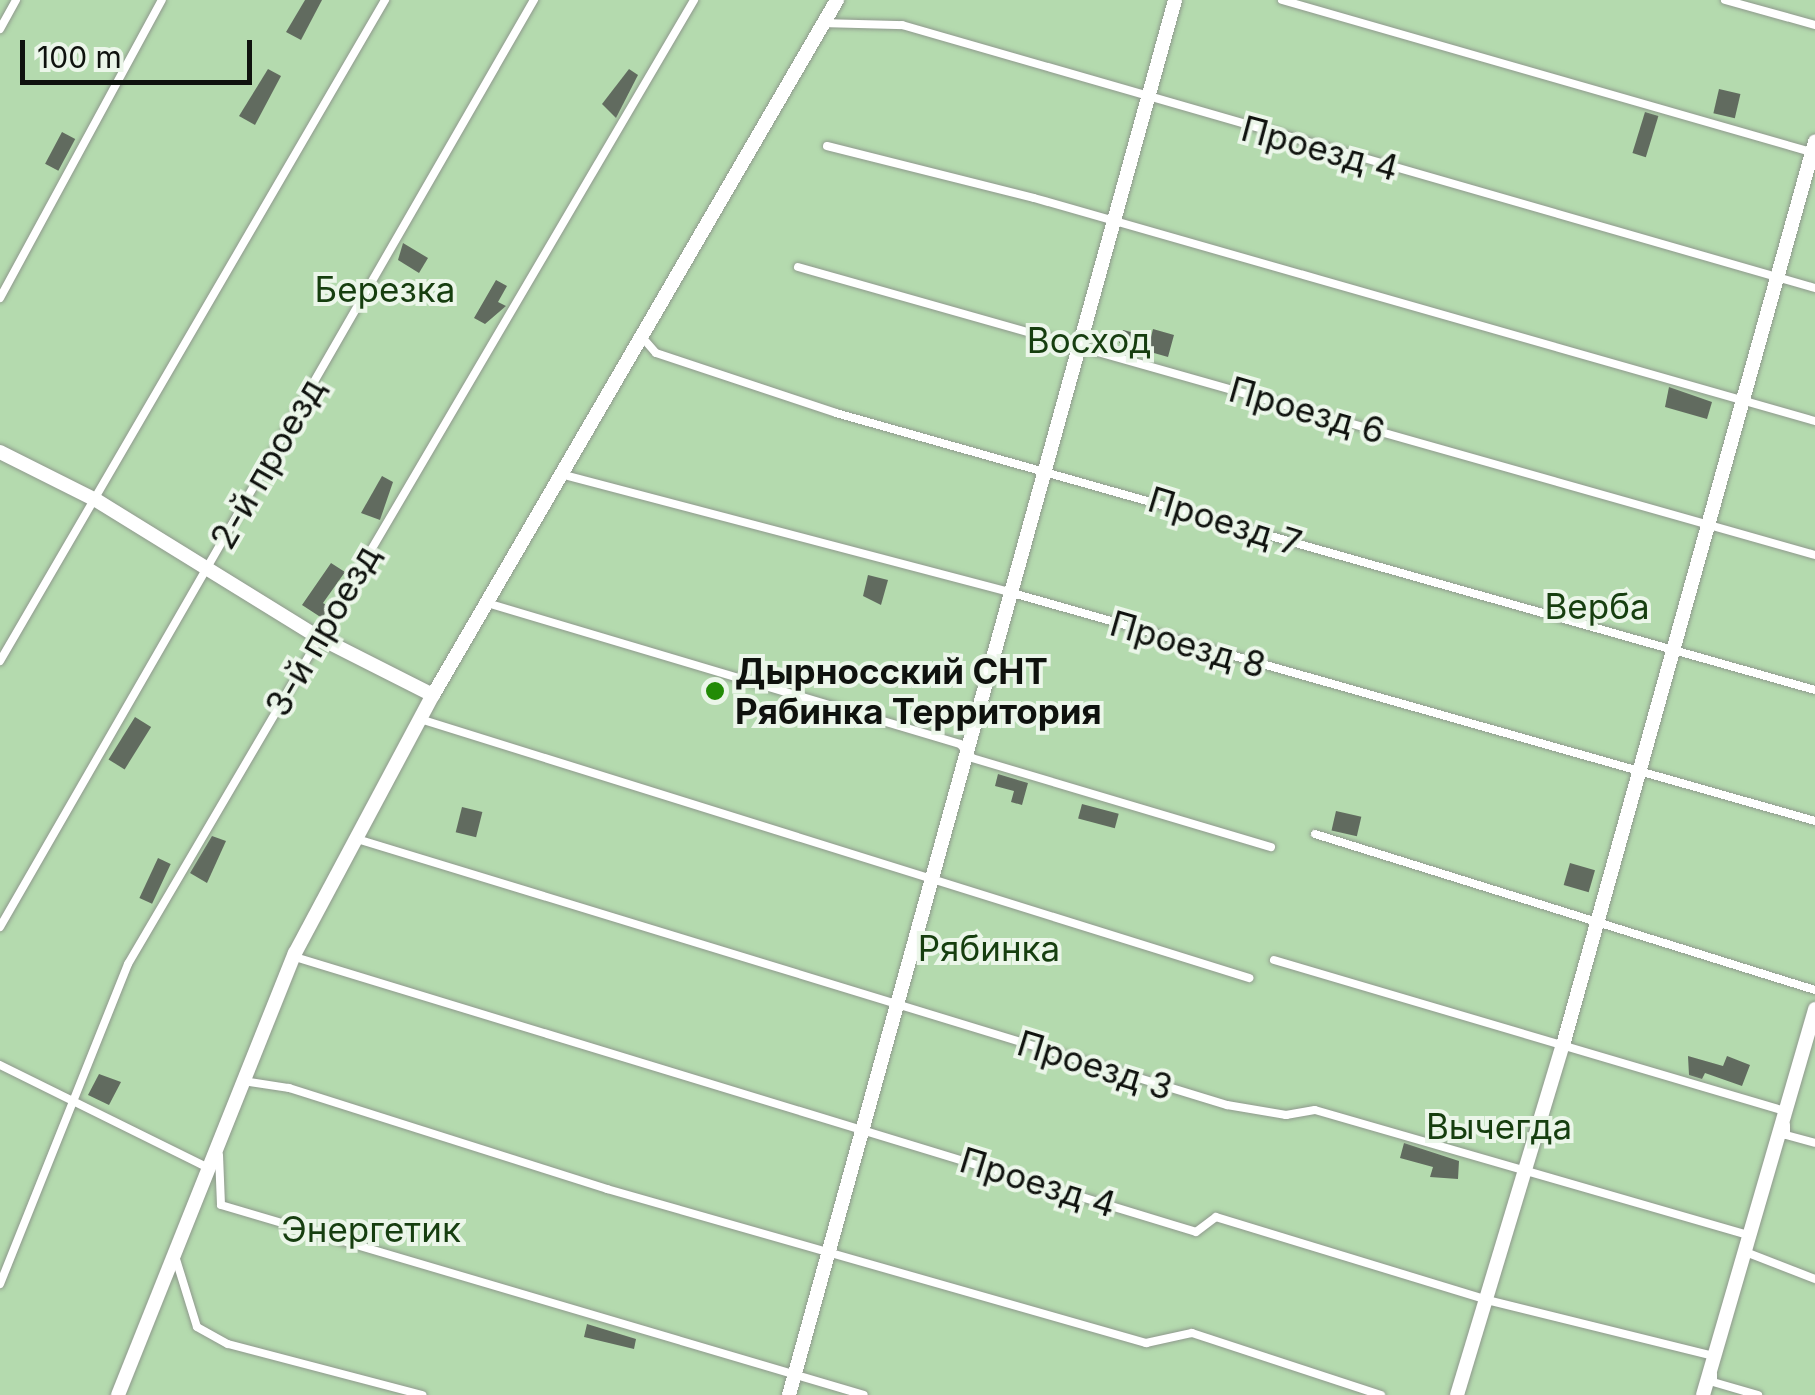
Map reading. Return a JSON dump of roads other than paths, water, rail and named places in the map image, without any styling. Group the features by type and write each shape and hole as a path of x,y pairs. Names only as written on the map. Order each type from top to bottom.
{"street":[{"path":"119,1394 295,953 433,695 838,0"},
{"path":"789,1395 866,1129 895,1004 1150,101 1175,0"},
{"path":"1457,1395 1563,1046 1636,771 1814,149"},
{"path":"0,452 96,500 318,638 433,695"},
{"path":"1704,1395 1815,1008"}],"lane":[{"path":"0,30 16,0"},
{"path":"0,298 162,0"},
{"path":"0,662 385,0"},
{"name":"2-й проезд","path":"0,927 534,0"},
{"name":"3-й проезд","path":"0,1284 128,964 694,0"},
{"path":"1282,0 1814,149"},
{"path":"1725,0 1815,25"},
{"name":"Проезд 4","path":"824,24 902,25 1150,101 1815,288"},
{"path":"827,146 1815,420"},
{"name":"Проезд 6","path":"798,267 1081,344 1815,555"},
{"name":"Проезд 7","path":"642,337 656,353 836,413 1815,690"},
{"name":"Проезд 8","path":"560,474 1009,592 1815,820"},
{"path":"487,604 1271,847"},
{"path":"420,720 1249,978"},
{"path":"1315,834 1815,990"},
{"name":"Проезд 3","path":"356,839 1227,1105 1286,1115 1314,1110 1750,1235"},
{"name":"Проезд 4","path":"295,953 296,961 333,973 866,1129 1196,1232 1216,1217 1486,1300 1715,1356"},
{"path":"1274,960 1786,1111 1786,1135 1815,1144"},
{"path":"0,1065 210,1170"},
{"path":"242,1081 289,1088 831,1254 1146,1343 1192,1333 1381,1395"},
{"path":"218,1140 221,1205 798,1370 864,1395"},
{"path":"1750,1235 1747,1258 1815,1279"},
{"path":"174,1256 197,1327 228,1344 422,1395"},
{"path":"1715,1356 1712,1382 1758,1395"}],"place":[{"name":"Дырносский СНТ Рябинка Территория","path":"715,691"}],"park label":[{"name":"Березка","path":"385,289"},
{"name":"Восход","path":"1089,340"},
{"name":"Верба","path":"1597,606"},
{"name":"Рябинка","path":"989,948"},
{"name":"Вычегда","path":"1499,1126"},
{"name":"Энергетик","path":"371,1229"}]}
